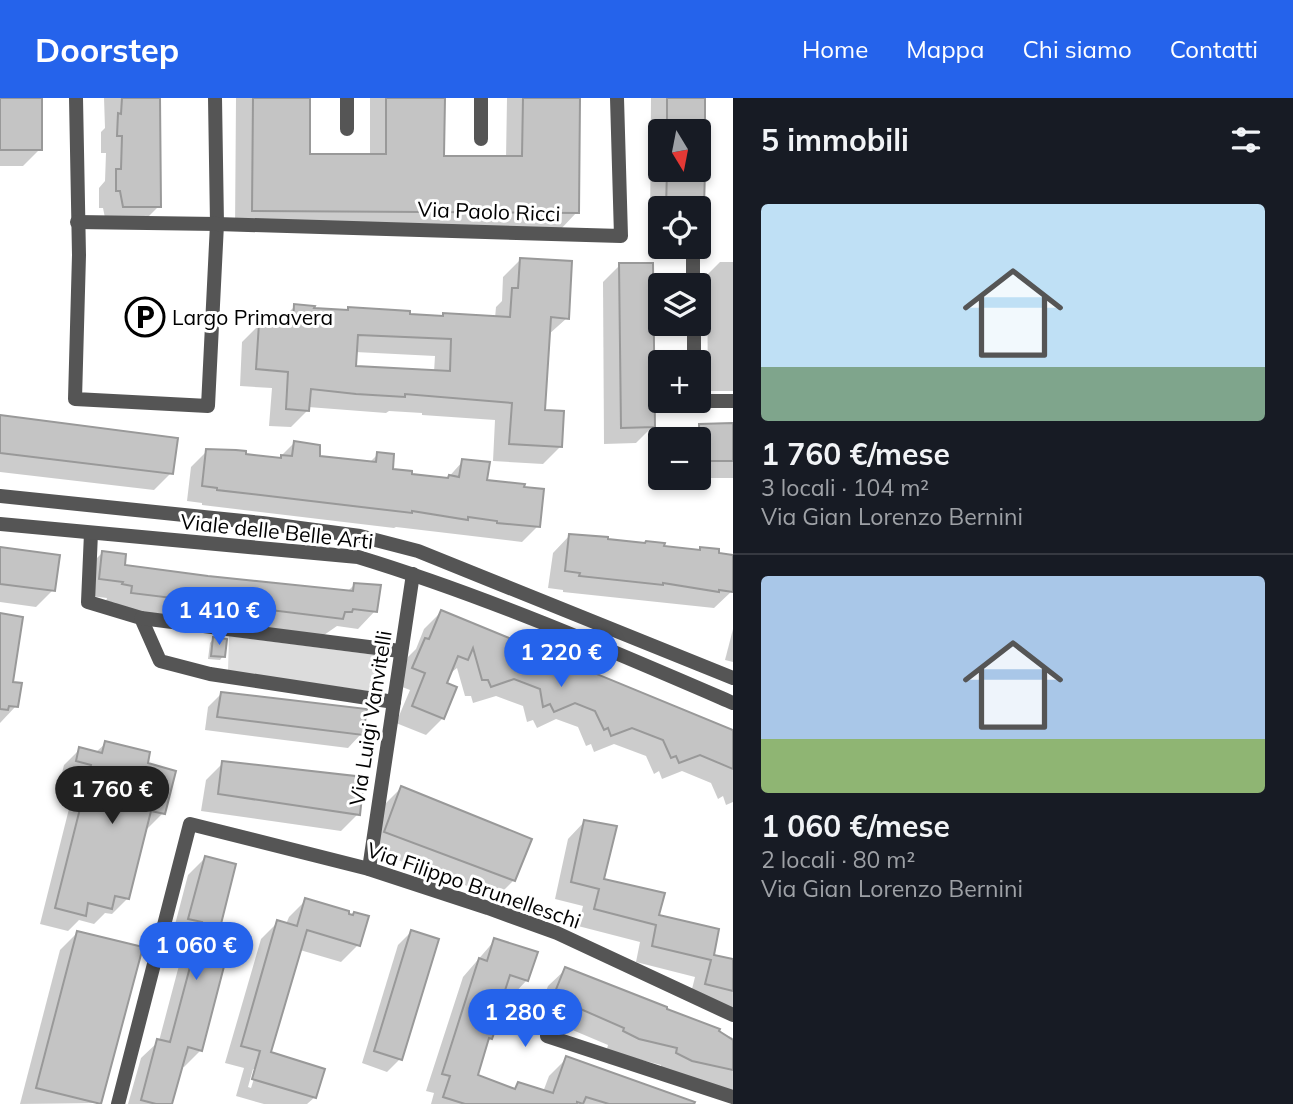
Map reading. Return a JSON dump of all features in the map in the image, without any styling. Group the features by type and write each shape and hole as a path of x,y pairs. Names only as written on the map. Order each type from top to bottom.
{"street":[{"path":"76,98 79,255 75,400 208,406 216,224 215,98"},
{"path":"347,98 347,129"},
{"path":"481,98 481,139"},
{"name":"Via Paolo Ricci","path":"78,222 621,236 617,98"},
{"path":"693,260 693,273"},
{"path":"711,401 733,401"},
{"name":"Viale delle Belle Arti","path":"0,496 360,536 418,551 733,678"},
{"name":"Viale delle Belle Arti","path":"0,524 358,557 413,574 578,638 733,703"},
{"path":"91,533 88,602 141,618 400,651"},
{"name":"Via Luigi Vanvitelli","path":"369,869 413,574"},
{"path":"141,618 160,661 210,674 394,702"},
{"name":"Via Filippo Brunelleschi","path":"118,1104 190,824 369,869 488,908 557,933 733,1015"},
{"path":"547,1036 733,1097"}],"shaded area":[{"path":"229,636 376,655 374,692 228,671"}],"building":[{"path":"0,98 42,98 42,150 0,150"},
{"path":"122,98 160,98 161,207 123,207 120,191 116,191 116,169 121,169 122,136 117,136"},
{"path":"253,98 310,98 310,154 386,154 386,98 445,98 444,156 522,156 523,98 580,98 579,213 252,211"},
{"path":"667,98 705,98 705,119 667,119"},
{"path":"667,182 705,182 704,196 666,196"},
{"path":"520,258 572,261 569,319 551,317 545,410 564,411 562,447 509,444 512,403 311,389 309,411 286,409 288,372 256,369 259,323 293,325 294,304 315,306 314,308 348,310 348,307 443,316 443,313 510,317 512,288 518,288","holes":["358,335 451,339 450,371 356,366"]},
{"path":"619,263 653,263 653,273 648,273 648,336 654,336 654,350 648,350 648,413 655,413 655,427 621,428"},
{"path":"0,415 178,438 173,474 0,453"},
{"path":"733,423 733,461 711,461 711,427 699,427 699,424"},
{"path":"294,441 320,445 320,456 376,462 377,452 394,454 393,469 448,478 449,475 459,477 462,459 490,462 487,480 544,489 540,527 217,490 202,486 206,449 246,451 246,454 281,458 281,455 292,456"},
{"path":"569,534 665,543 664,546 700,550 700,547 719,549 719,553 733,555 733,592 579,576 580,573 565,571"},
{"path":"0,547 60,555 55,591 0,584"},
{"path":"102,551 126,554 125,565 208,576 353,591 354,583 381,585 377,612 353,609 352,612 345,612 343,619 131,593 132,586 122,584 123,582 99,579"},
{"path":"441,610 733,730 733,769 700,755 679,763 676,756 671,758 663,740 632,728 611,736 608,728 604,730 595,711 575,703 554,712 550,704 543,707 540,689 514,679 491,687 488,680 482,680 473,648 468,660 458,656 447,683 457,687 444,719 412,706 425,673 412,668 425,638 429,639"},
{"path":"0,613 23,617 13,682 22,683 18,707 9,706 8,710 0,709"},
{"path":"213,637 227,639 225,657 211,656"},
{"path":"221,692 367,709 363,735 217,717"},
{"path":"105,741 150,752 148,763 176,771 165,814 151,811 129,899 115,896 112,909 88,903 86,916 55,908 91,765 76,761 79,747 102,753"},
{"path":"222,761 364,777 360,815 218,794"},
{"path":"401,786 532,839 515,881 384,832"},
{"path":"584,820 617,826 604,879 665,893 659,915 719,929 714,955 733,959 733,991 705,984 711,960 652,946 656,925 594,909 599,889 571,882"},
{"path":"205,856 236,864 221,924 234,928 202,1051 188,1047 172,1104 156,1104 141,1100 157,1039 170,1042 202,922 188,919"},
{"path":"305,898 349,911 349,914 353,915 354,912 369,916 360,946 307,930 271,1052 325,1069 316,1098 252,1079 260,1051 241,1046 277,920 297,926"},
{"path":"411,930 439,939 402,1060 374,1051"},
{"path":"77,931 143,947 101,1104 36,1088"},
{"path":"494,938 538,952 528,981 510,975 497,1015 500,1016 492,1039 489,1038 478,1075 515,1089 518,1082 553,1093 566,1056 695,1102 694,1104 609,1104 586,1097 583,1104 465,1104 443,1097 450,1076 442,1074 479,958 487,961"},
{"path":"565,967 720,1029 719,1031 733,1040 733,1070 692,1061 676,1053 677,1048 639,1039 623,1031 624,1028 553,997"}],"place":[{"name":"Largo Primavera","path":"145,317"}]}
